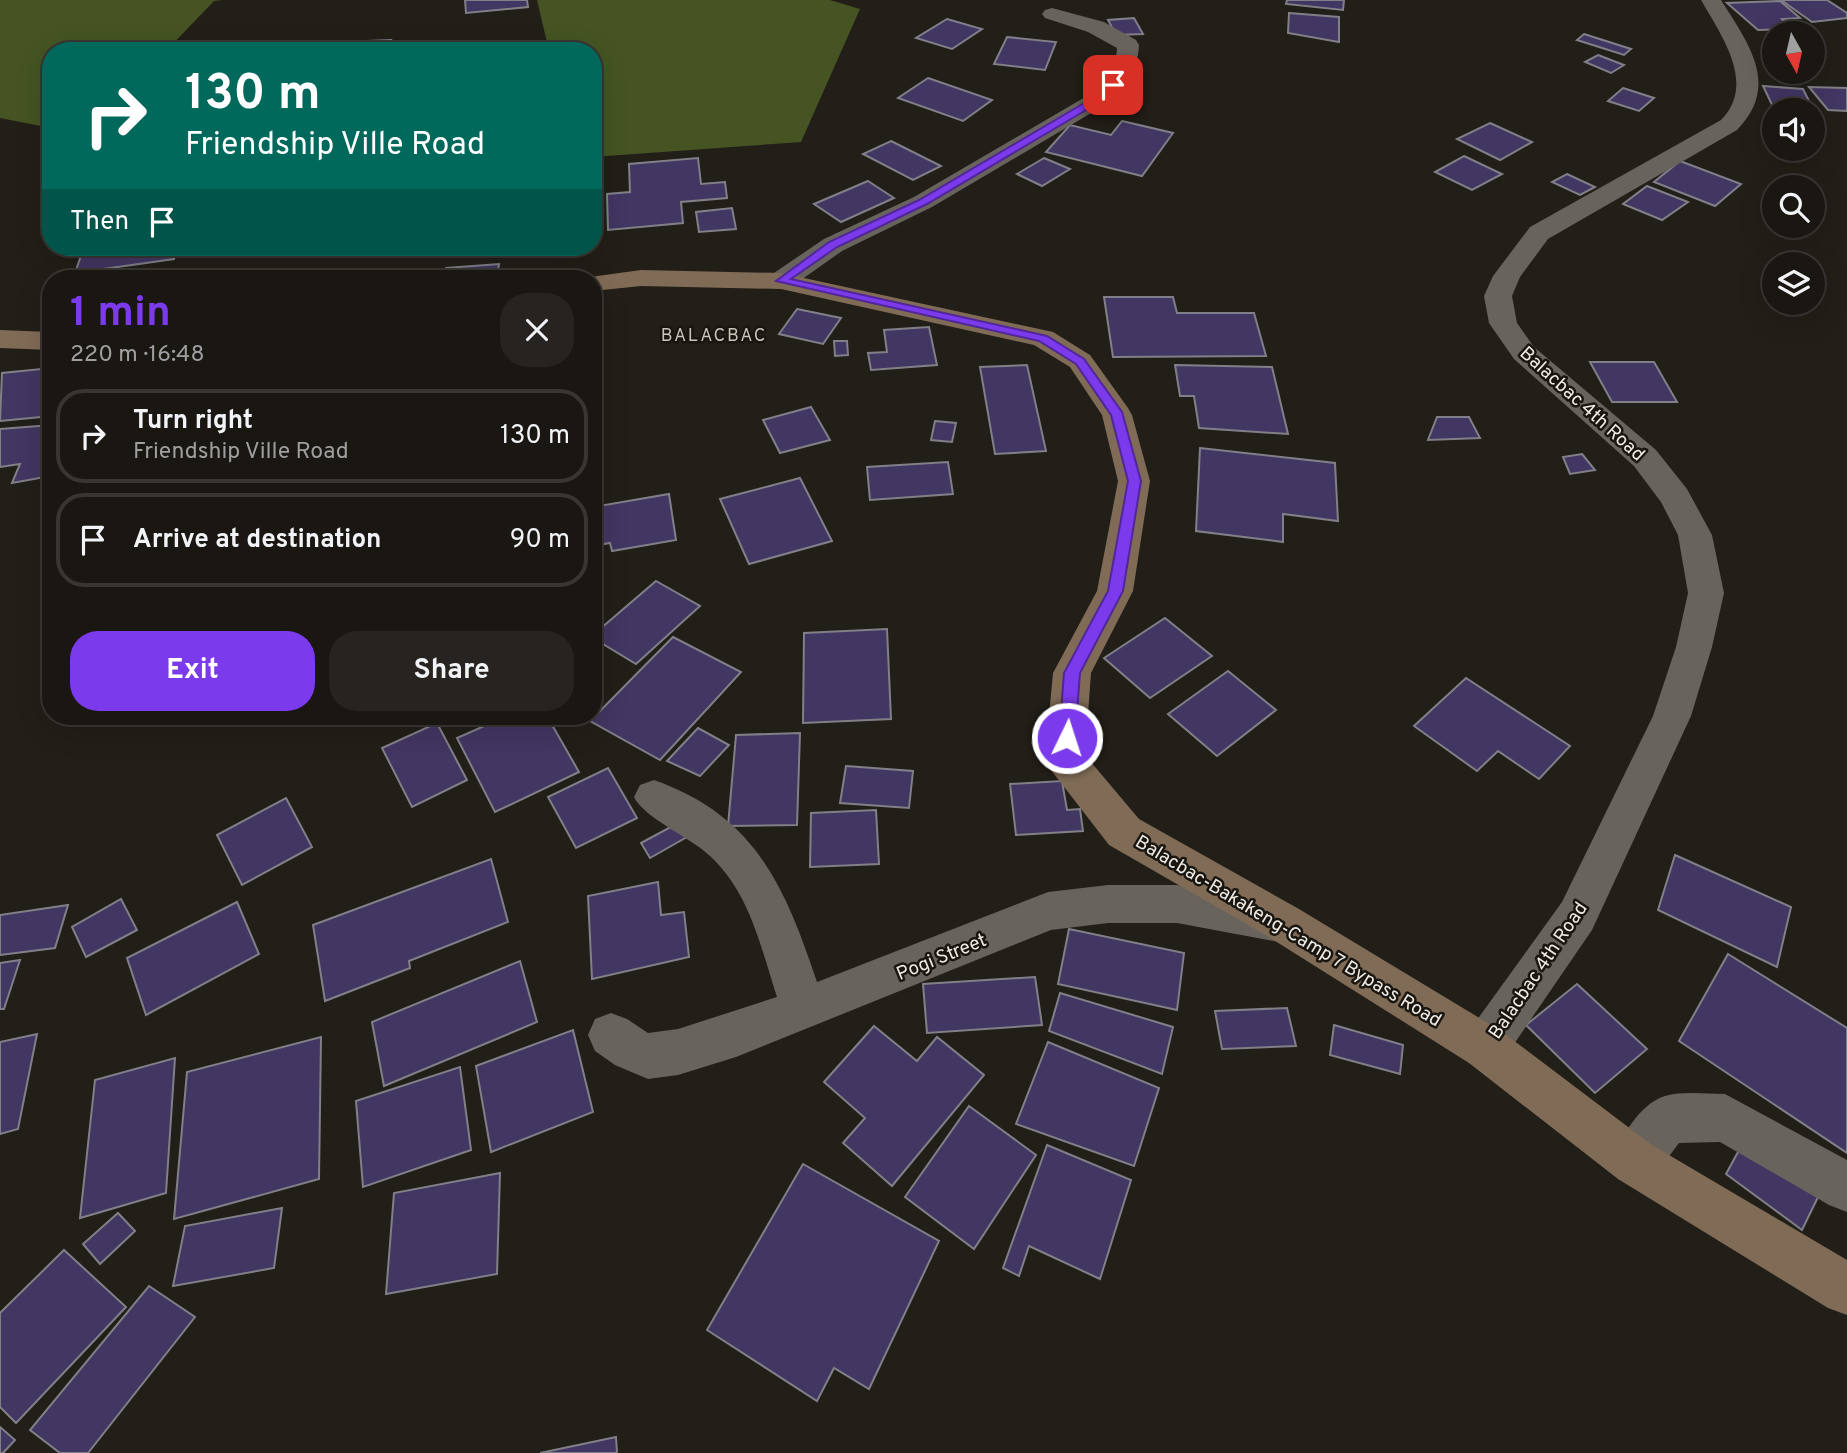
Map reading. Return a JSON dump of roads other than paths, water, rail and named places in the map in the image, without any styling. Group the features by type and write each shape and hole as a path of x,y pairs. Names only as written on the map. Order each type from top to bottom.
{"main road":[{"name":"Balacbac-Bakakeng-Camp 7 Bypass Road","path":"602,282 641,278 781,281 1043,338 1080,361 1117,415 1134,481 1115,591 1072,673 1065,759 1124,832 1284,923 1485,1047 1635,1162 1847,1289"},
{"path":"0,339 42,341"}],"street":[{"name":"Balacbac 4th Road","path":"1485,1047 1577,916 1672,716 1694,647 1706,593 1695,535 1675,497 1645,458 1524,353 1503,323 1498,296 1507,276 1539,233 1730,125 1743,109 1749,89 1745,68 1732,32 1711,0"},
{"path":"781,281 833,245 923,202 1095,101 1113,85 1124,68 1128,45 1096,27 1052,14"},
{"path":"654,797 682,812 716,837 744,864 778,934 803,1008"},
{"name":"Pogi Street","path":"611,1035 631,1049 648,1056 736,1035 893,975 1048,911 1108,904 1177,904 1284,923"},
{"path":"1635,1162 1667,1119 1725,1118 1847,1187"}],"district":[{"name":"BALACBAC","path":"714,335"}]}
